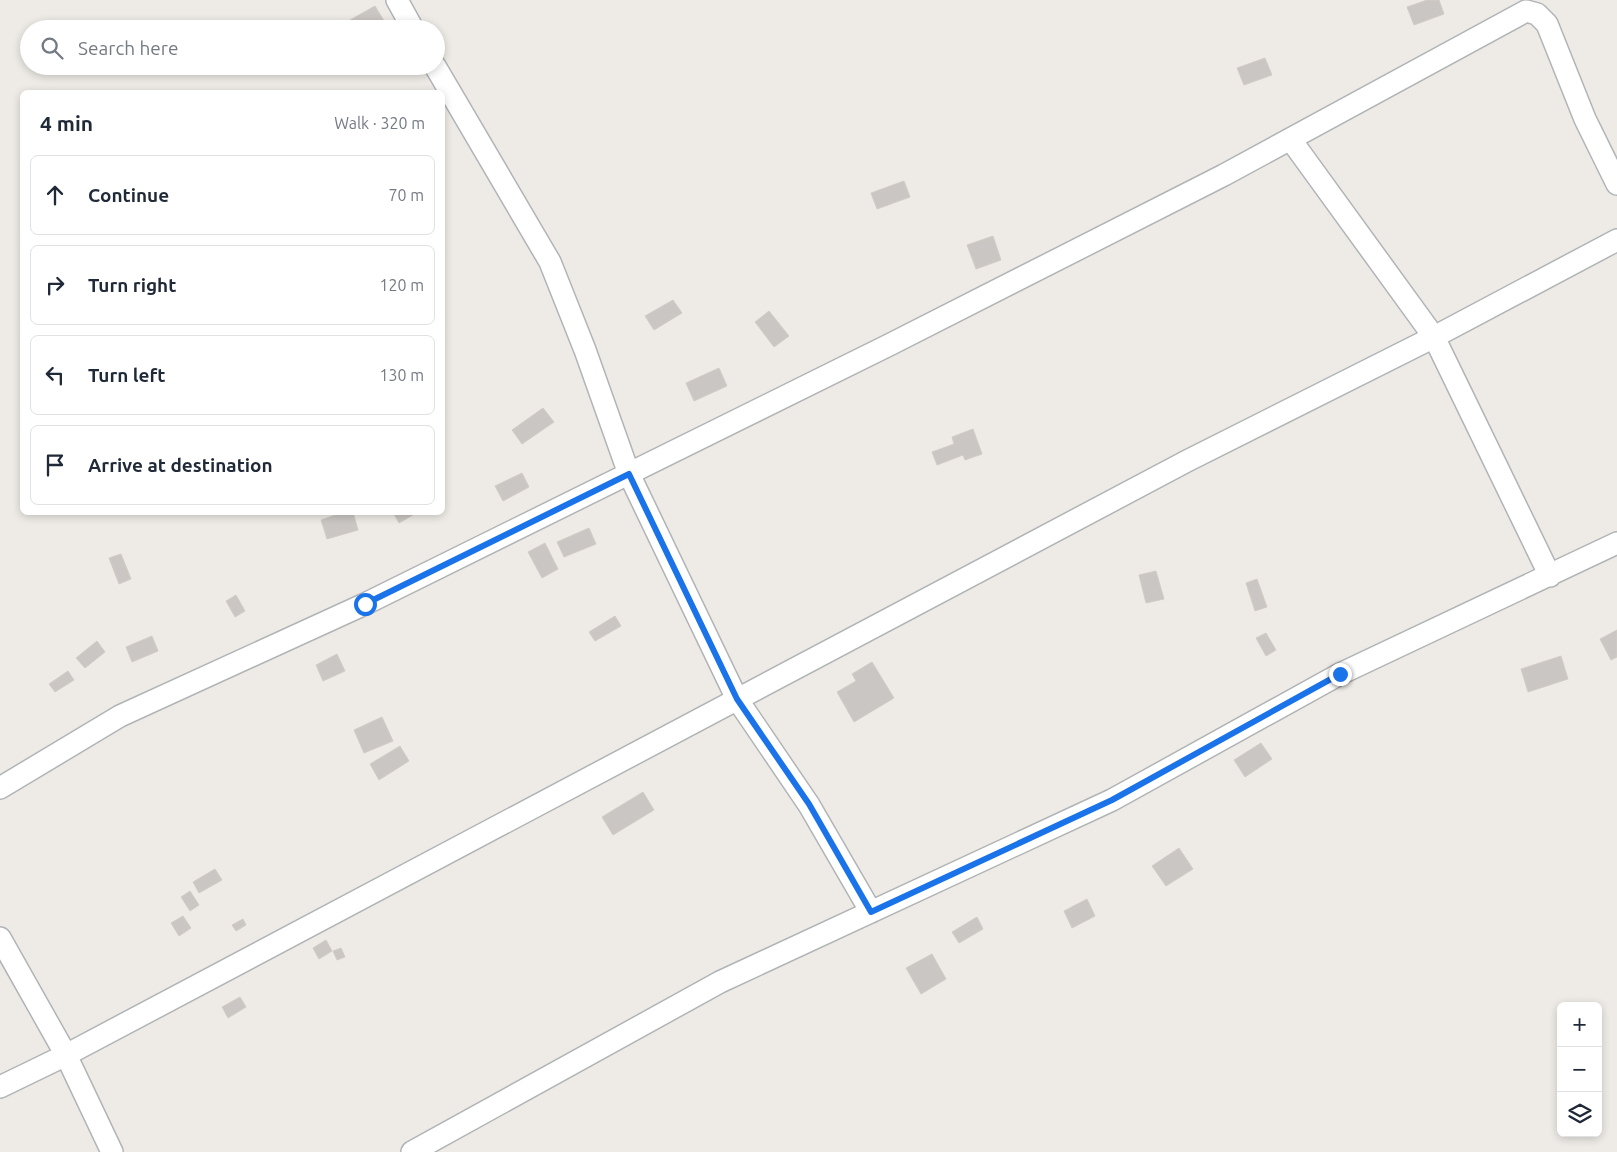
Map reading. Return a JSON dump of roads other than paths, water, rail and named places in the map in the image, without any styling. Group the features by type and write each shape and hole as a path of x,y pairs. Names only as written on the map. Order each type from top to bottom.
{"street":[{"path":"397,0 408,20"},
{"path":"0,788 120,716 365,604 944,317 1291,140 1526,12 1537,14 1547,24 1585,118 1617,184"},
{"path":"440,75 550,262 585,350 629,474 737,699 809,804 871,912"},
{"path":"1291,140 1434,337 1550,576"},
{"path":"0,1087 66,1055 1187,461 1434,337 1617,240"},
{"path":"412,1152 720,982 1112,800 1340,674 1617,543"},
{"path":"0,938 66,1055 112,1152"}]}
